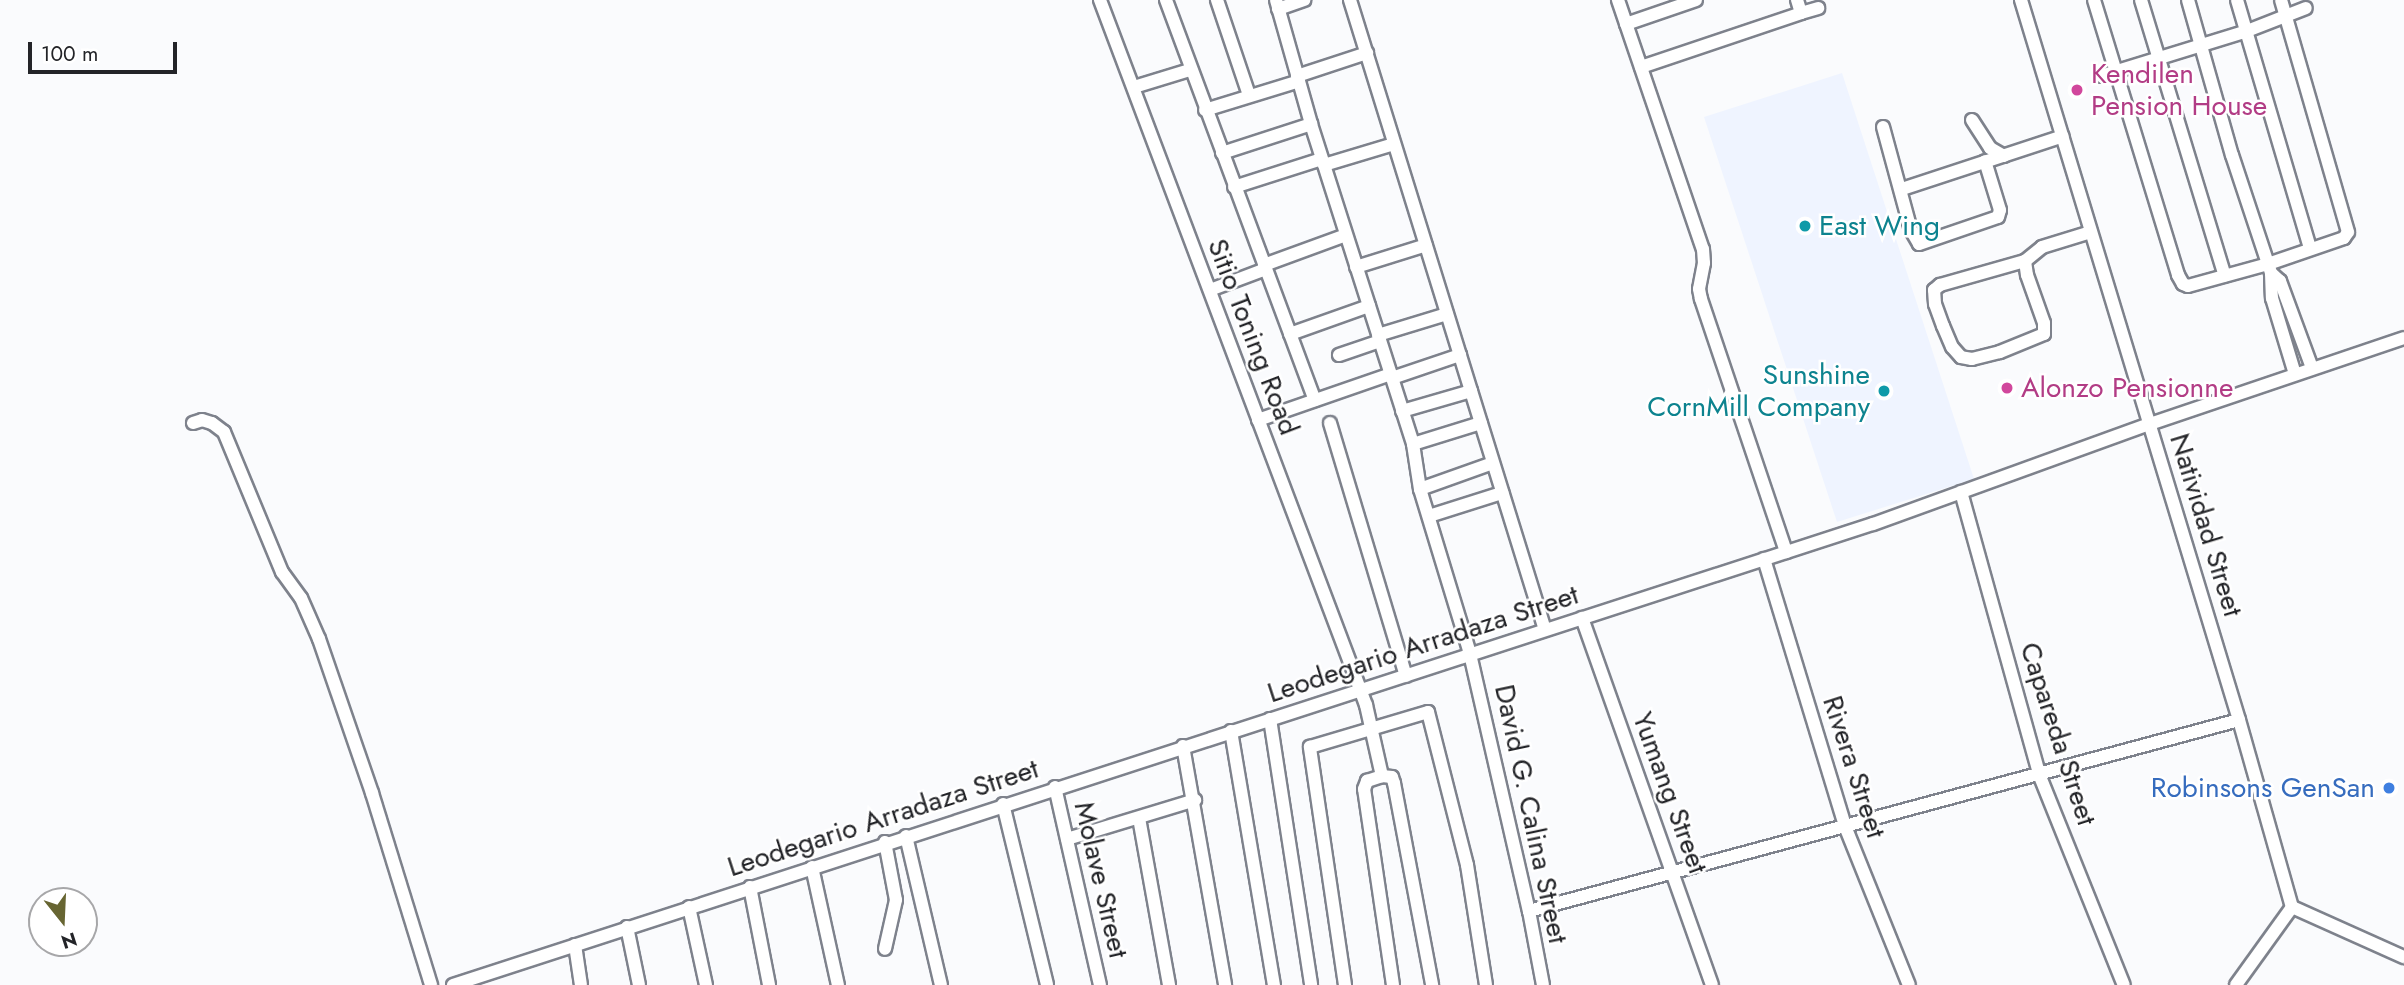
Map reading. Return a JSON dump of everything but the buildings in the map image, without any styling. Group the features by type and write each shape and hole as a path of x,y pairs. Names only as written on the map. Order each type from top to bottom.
{"street":[{"name":"Sitio Toning Road","path":"1100,0 1373,727 1382,776"},
{"path":"1166,0 1315,400"},
{"path":"1217,0 1249,95"},
{"path":"1277,4 1304,0"},
{"path":"1350,0 1545,630"},
{"path":"1619,0 1703,249 1704,262 1699,289 1701,299 1786,552"},
{"path":"1626,24 1696,0"},
{"path":"1797,0 1801,13"},
{"name":"Natividad Street","path":"2021,0 2239,720 2292,908"},
{"path":"2094,0 2183,284 2188,286 2225,276 2270,269 2310,248 2344,238 2348,232 2281,0"},
{"path":"2141,0 2225,276"},
{"path":"2188,0 2232,155 2270,269 2272,298 2295,374"},
{"path":"2237,0 2310,248"},
{"name":"David G. Calina Street","path":"1277,4 1311,124 1413,444 1420,489 1471,654 1543,985"},
{"path":"1641,67 1818,8"},
{"path":"2101,76 2247,31 2306,8"},
{"path":"1205,110 1367,53"},
{"path":"1134,87 1190,70"},
{"path":"1972,120 1990,148 2004,156"},
{"path":"1222,153 1311,124"},
{"path":"1883,127 1914,238 1924,243 1998,217 2000,211 1985,161"},
{"path":"1902,189 2063,136"},
{"path":"1234,187 1394,144"},
{"path":"2025,261 2026,275 2044,323 2044,334 2000,352 1972,359 1961,357 1952,347 1943,326 1935,304 1934,290 1940,285 2025,261 2042,247 2091,232"},
{"path":"1210,290 1346,235"},
{"path":"1356,267 1426,245"},
{"path":"2270,269 2281,284 2312,368"},
{"path":"1290,334 1369,306"},
{"path":"1339,355 1447,314"},
{"name":"Leodegario Arradaza Street","path":"453,985 885,842 1786,552 2404,338"},
{"path":"1258,420 1460,355"},
{"path":"1402,411 1471,391"},
{"path":"193,423 212,423 224,432 282,572 301,598 372,793 431,985"},
{"path":"1330,423 1406,676"},
{"path":"1413,444 1481,423"},
{"path":"1420,489 1493,463"},
{"name":"Capareda Street","path":"1961,492 2039,774 2124,985"},
{"path":"1429,516 1502,493"},
{"name":"Rivera Street","path":"1764,559 1844,826 1909,985"},
{"name":"Yumang Street","path":"1582,618 1712,985"},
{"path":"1345,985 1310,747 1428,712 1467,865 1486,985"},
{"path":"1270,719 1311,985"},
{"path":"1529,911 2239,720"},
{"path":"1231,731 1274,985"},
{"path":"1183,746 1195,800 1225,985"},
{"path":"1393,985 1364,789 1367,781 1382,776 1392,777 1394,783 1432,985"},
{"name":"Molave Street","path":"1055,787 1100,985"},
{"path":"1066,839 1195,800"},
{"path":"1003,804 1047,985"},
{"path":"1139,818 1169,985"},
{"path":"906,836 941,985"},
{"path":"885,842 896,900 885,949"},
{"path":"812,867 838,985"},
{"path":"750,887 769,985"},
{"path":"689,907 706,985"},
{"path":"2236,985 2292,908 2404,957"},
{"path":"627,928 639,985"},
{"path":"575,945 581,985"}],"shaded area":[{"path":"1842,73 1974,479 1837,522 1704,117"}],"place":[{"name":"Kendilen Pension House","path":"2077,90"},
{"name":"East Wing","path":"1805,226"},
{"name":"Alonzo Pensionne","path":"2007,388"},
{"name":"Sunshine CornMill Company","path":"1884,391"},
{"name":"Robinsons GenSan","path":"2389,788"}]}
